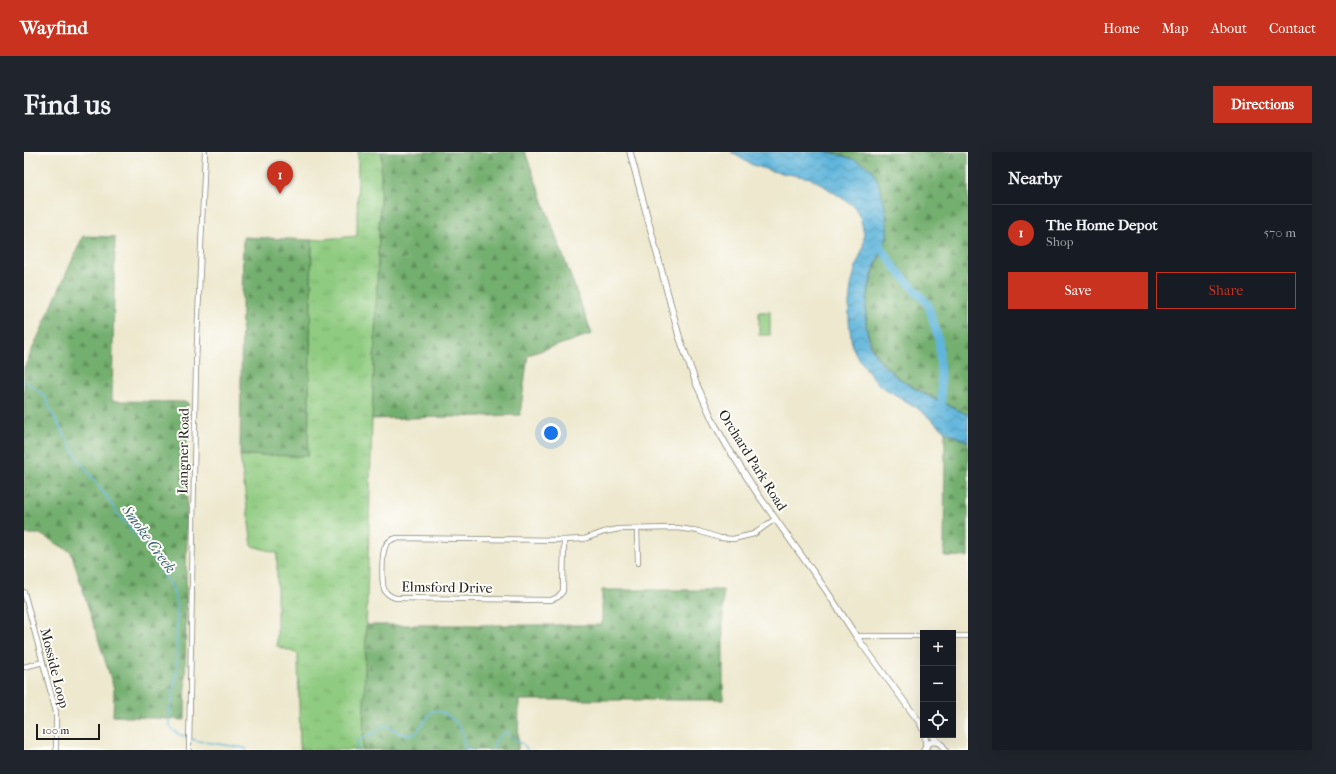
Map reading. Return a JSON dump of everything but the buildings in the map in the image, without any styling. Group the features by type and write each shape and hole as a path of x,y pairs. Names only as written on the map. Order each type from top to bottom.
{"main road":[{"name":"Orchard Park Road","path":"630,152 674,320 690,368 720,435 757,493 826,590 856,636 920,723"},
{"path":"925,738 925,749"},
{"path":"934,738 945,750"},
{"path":"925,749 932,742 938,743"}],"street":[{"name":"Langner Road","path":"189,748 196,364 205,152"},
{"name":"Elmsford Drive","path":"564,540 564,586 561,594 555,599 400,599 392,597 384,588 384,550 387,544 393,539 564,540 584,539 612,530 637,528 688,528 720,538 733,539 754,534 775,519"},
{"path":"637,528 638,562"},
{"name":"Mosside Loop","path":"24,592 56,712 56,750"},
{"path":"856,636 920,636"},
{"path":"956,636 968,636"},
{"path":"24,667 43,662"}],"green space":[{"path":"358,152 382,152 372,419 363,750 300,750 298,654 277,646 277,553 252,546 240,455 308,456 312,240 357,236"},
{"path":"382,152 525,152 592,334 528,355 520,415 372,419"},
{"path":"827,152 968,152 968,415 920,391 900,379 875,354 866,327 866,301 875,267 881,255 887,234 884,204 879,182 851,158"},
{"path":"83,236 115,237 112,401 188,402 185,720 113,716 114,689 71,552 40,534 24,534 24,368"},
{"path":"243,237 312,240 308,456 240,455"},
{"path":"759,312 770,312 770,335 759,335"},
{"path":"945,431 968,442 968,557 944,556"},
{"path":"602,590 723,590 723,700 519,700 518,750 363,750 366,625 602,625"}],"water":[{"path":"731,152 828,152 856,160 870,168 878,181 881,190 887,220 887,235 874,269 867,301 866,323 870,344 875,354 883,364 904,382 930,397 968,415 968,442 945,431 916,407 879,385 858,358 852,346 849,303 856,266 863,248 864,233 860,217 854,206 810,178 771,171 750,164"}],"waterway":[{"path":"878,243 896,269 928,304 939,341 942,411"},
{"name":"Smoke Creek","path":"24,381 44,395 54,417 79,460 119,516 146,546 173,589 177,606 177,671 170,710 170,727 178,734 198,741 245,748 247,750"},
{"name":"Smoke Creek","path":"358,750 357,740 374,733 386,725 401,734 416,734 432,711 441,712 450,717 462,732 465,748 472,750"},
{"path":"492,750 496,740 505,732 525,746 527,750"}],"place":[{"name":"The Home Depot","path":"280,194"}]}
